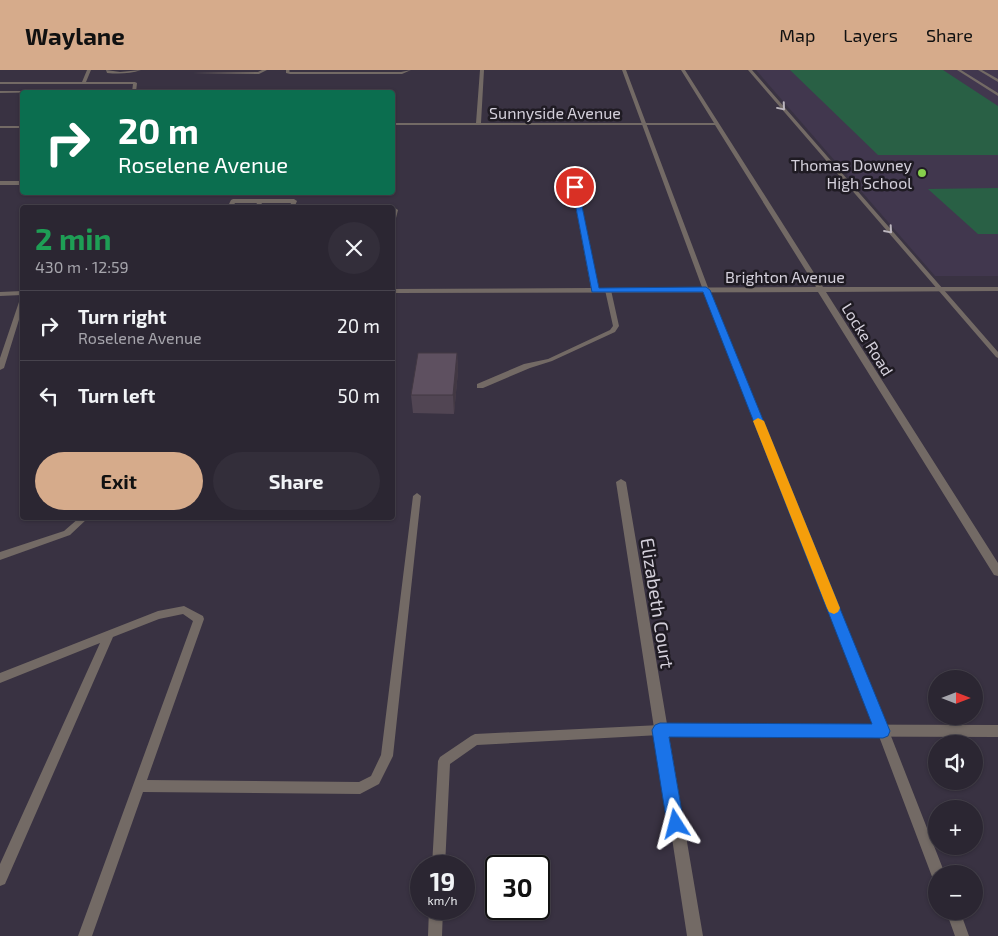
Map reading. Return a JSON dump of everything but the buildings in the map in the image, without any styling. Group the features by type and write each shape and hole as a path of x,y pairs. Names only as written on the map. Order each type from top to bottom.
{"street":[{"path":"478,125 482,70"},
{"name":"Locke Road","path":"683,70 998,572"},
{"name":"Sunnyside Avenue","path":"395,124 717,124"},
{"path":"0,127 20,127"},
{"path":"0,183 20,183"},
{"path":"575,187 595,290"},
{"name":"Brighton Avenue","path":"395,291 998,289"},
{"path":"0,294 20,294"},
{"name":"Elizabeth Court","path":"621,482 695,936"},
{"path":"660,730 998,731"}],"lane":[{"path":"84,82 89,70"},
{"path":"108,70 108,72 128,72 139,70"},
{"path":"194,73 259,73 265,70"},
{"path":"288,70 286,72 290,73 402,73 409,70"},
{"path":"624,70 706,290 883,731 935,865"},
{"path":"750,70 998,356"},
{"path":"959,70 998,94"},
{"path":"980,70 998,80"},
{"path":"0,83 134,83 134,90"},
{"path":"112,88 114,83"},
{"path":"0,92 20,92"},
{"path":"231,205 233,201 294,201 292,205"},
{"path":"258,205 260,201"},
{"path":"480,386 526,366 550,360 613,331 616,326 608,290"},
{"path":"0,368 20,308"},
{"path":"139,786 360,788 375,780 387,756 417,496"},
{"path":"0,556 67,533 82,520"},
{"path":"0,678 158,615 184,610 199,620 85,936"},
{"path":"0,879 109,634"},
{"path":"439,855 444,761 475,740 660,730"},
{"path":"434,936 435,920"},
{"path":"956,920 962,936"}],"shaded area":[{"name":"Thomas Downey High School","path":"756,70 998,70 998,276 935,276"}],"green space":[{"path":"790,70 943,70 998,106 998,155 878,155"},
{"path":"998,188 998,234 978,234 928,189"}],"slow traffic":[{"path":"758,421 834,608"}],"place":[{"name":"Thomas Downey High School","path":"922,173"}],"route":[{"path":"575,187 595,290 706,290 883,731 660,730 676,824"}]}
